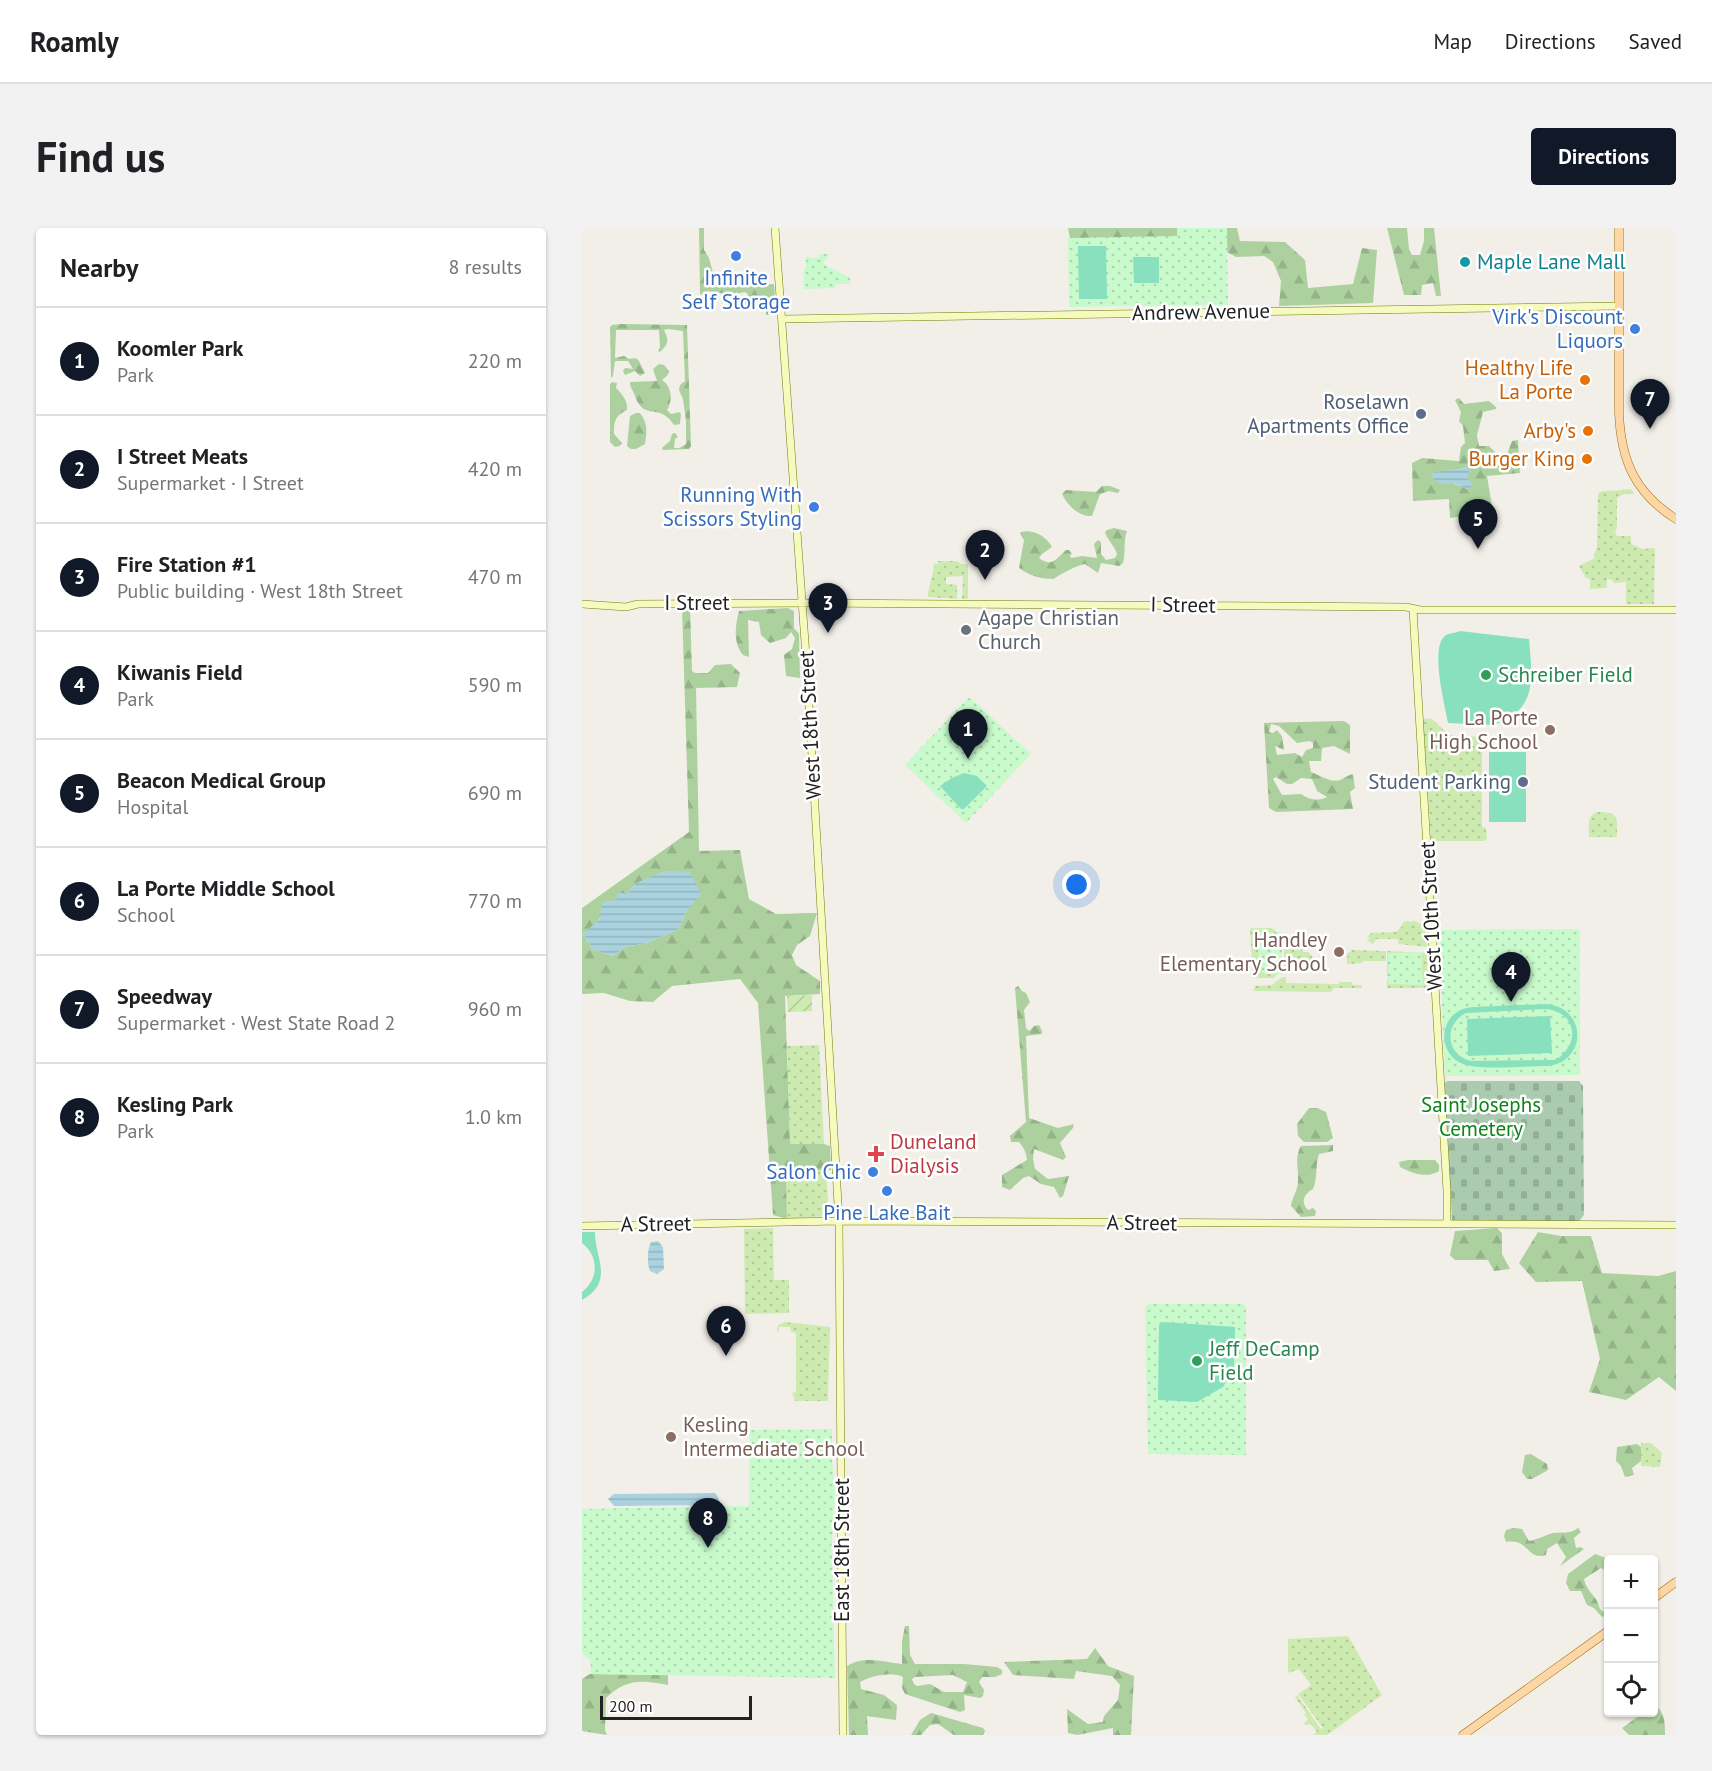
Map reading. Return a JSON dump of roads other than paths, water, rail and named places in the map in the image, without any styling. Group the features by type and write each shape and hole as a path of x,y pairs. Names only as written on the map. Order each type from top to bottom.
{"main road":[{"path":"1619,228 1619,428 1630,470 1654,503 1676,519"},
{"path":"1658,1595 1676,1582"},
{"path":"1463,1735 1604,1633"}],"street":[{"name":"West 18th Street","path":"776,228 802,603 839,1221"},
{"name":"Andrew Avenue","path":"783,319 1619,306"},
{"name":"I Street","path":"582,604 626,607 638,604 802,603 1676,610"},
{"name":"West 10th Street","path":"1413,609 1447,1224"},
{"name":"A Street","path":"582,1225 600,1227 839,1221 1676,1225"},
{"name":"East 18th Street","path":"839,1221 843,1735"}],"water":[{"path":"1470,468 1467,479 1472,482 1472,486 1467,489 1454,483 1442,484 1435,481 1431,473 1458,469"},
{"path":"665,871 690,872 701,894 686,912 679,929 647,943 625,947 613,956 592,949 583,934 600,919 602,903 617,899 618,892 627,894 636,883"},
{"path":"658,1241 663,1247 664,1269 657,1274 650,1271 648,1256 651,1242"},
{"path":"715,1493 719,1501 710,1505 614,1506 608,1499 614,1494"}],"place":[{"name":"Infinite Self Storage","path":"736,256"},
{"name":"Maple Lane Mall","path":"1465,262"},
{"name":"Virk's Discount Liquors","path":"1635,329"},
{"name":"Healthy Life La Porte","path":"1585,380"},
{"name":"Roselawn Apartments Office","path":"1421,414"},
{"name":"Speedway","path":"1650,429"},
{"name":"Arby's","path":"1588,431"},
{"name":"Burger King","path":"1587,459"},
{"name":"Running With Scissors Styling","path":"814,507"},
{"name":"Beacon Medical Group","path":"1478,549"},
{"name":"I Street Meats","path":"985,580"},
{"name":"Agape Christian Church","path":"966,630"},
{"name":"Fire Station #1","path":"828,633"},
{"name":"Schreiber Field","path":"1486,675"},
{"name":"La Porte High School","path":"1550,730"},
{"name":"Koomler Park","path":"968,759"},
{"name":"Student Parking","path":"1523,782"},
{"name":"Handley Elementary School","path":"1339,952"},
{"name":"Kiwanis Field","path":"1511,1002"},
{"name":"Duneland Dialysis","path":"876,1154"},
{"name":"Salon Chic","path":"873,1172"},
{"name":"Pine Lake Bait","path":"887,1191"},
{"name":"La Porte Middle School","path":"726,1356"},
{"name":"Jeff DeCamp Field","path":"1197,1361"},
{"name":"Kesling Intermediate School","path":"671,1437"},
{"name":"Kesling Park","path":"708,1548"}],"park label":[{"name":"Saint Josephs Cemetery","path":"1481,1117"}]}
